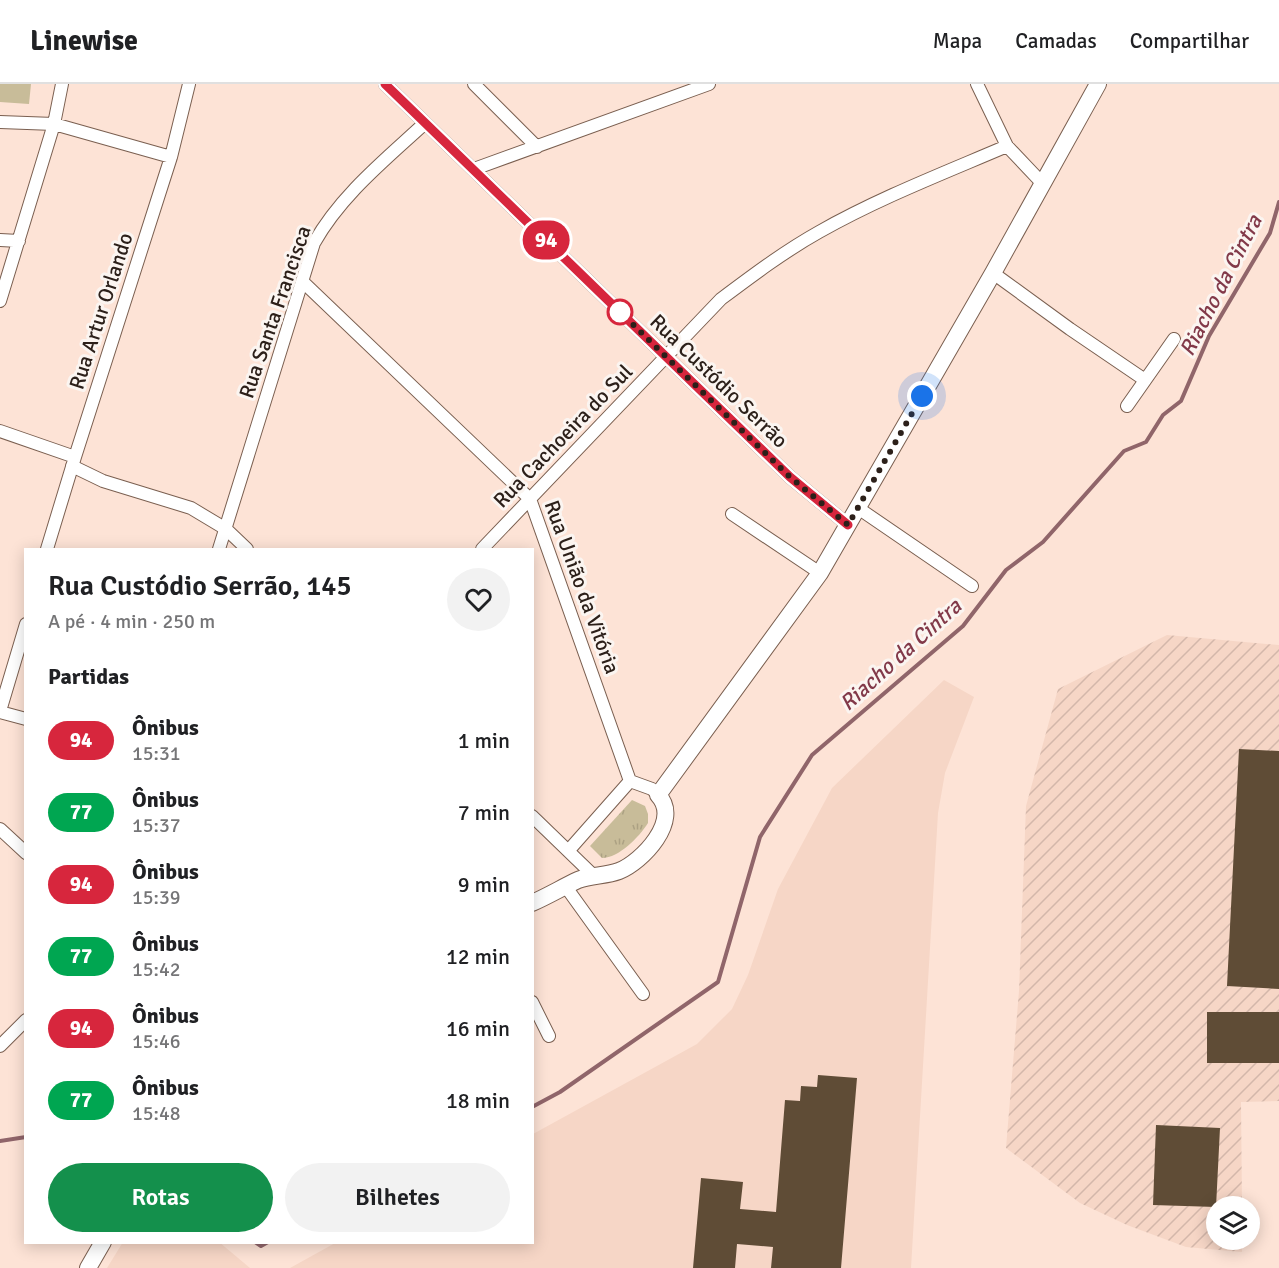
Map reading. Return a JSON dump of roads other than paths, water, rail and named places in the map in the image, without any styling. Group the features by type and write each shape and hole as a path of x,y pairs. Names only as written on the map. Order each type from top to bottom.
{"street":[{"path":"0,301 54,124 62,84"},
{"name":"Rua Artur Orlando","path":"47,548 73,461 171,158 189,84"},
{"name":"Rua Custódio Serrão","path":"385,84 790,477 848,525"},
{"path":"474,84 537,147"},
{"path":"474,169 709,84"},
{"path":"977,84 1007,146 1043,184"},
{"path":"658,795 820,573 993,273 1098,84"},
{"path":"0,122 54,124 171,158"},
{"name":"Rua Santa Francisca","path":"219,548 314,243 335,210 357,186 425,123"},
{"name":"Rua Cachoeira do Sul","path":"483,548 722,299 767,265 819,232 875,203 1007,146"},
{"path":"0,240 19,241"},
{"path":"993,273 1145,380"},
{"name":"Rua União da Vitória","path":"302,281 531,499 630,781"},
{"path":"1127,406 1174,339"},
{"path":"0,431 73,461 103,481 191,508 226,529 246,548"},
{"path":"858,508 972,586"},
{"path":"732,514 820,573"},
{"path":"24,631 0,712 24,718"},
{"path":"534,902 576,881 621,870 638,859 662,831 665,812 662,799 652,789 630,781 569,850"},
{"path":"534,818 594,876"},
{"path":"0,829 24,851"},
{"path":"566,887 643,994"},
{"path":"534,1006 549,1036"},
{"path":"0,1046 24,1022"},
{"path":"88,1268 102,1244"}],"waterway":[{"name":"Riacho da Cintra","path":"534,1106 560,1092 718,982 760,837 812,755 963,626 1006,570 1043,542 1124,451 1146,442 1163,415 1181,401 1209,336 1270,233 1279,202"},
{"name":"Riacho da Cintra","path":"0,1141 24,1137"},
{"name":"Riacho da Cintra","path":"258,1244 261,1246 264,1244"}]}
